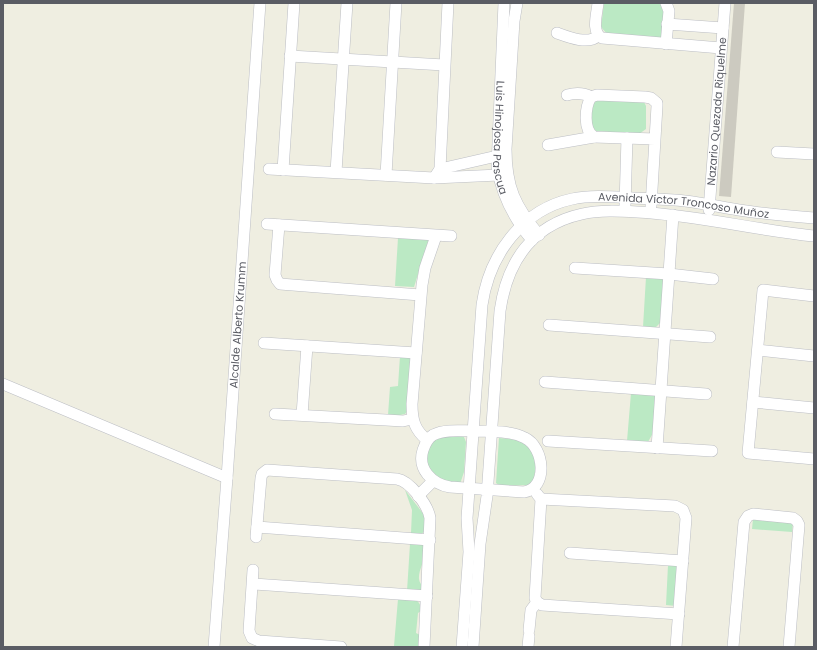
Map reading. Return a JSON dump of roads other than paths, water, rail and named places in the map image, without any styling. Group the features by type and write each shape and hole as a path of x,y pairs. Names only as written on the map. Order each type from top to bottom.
{"street":[{"name":"Alcalde Alberto Krumm","path":"214,647 260,3"},
{"path":"283,170 294,3"},
{"path":"336,172 347,3"},
{"path":"386,175 396,3"},
{"path":"437,173 448,3"},
{"name":"Luis Hinojosa Pascua","path":"504,3 497,156 499,175 506,201 536,237"},
{"name":"Luis Hinojosa Pascua","path":"517,3 514,21 506,149 507,170 514,197 524,224"},
{"path":"598,3 596,30 598,36 604,39 721,48"},
{"path":"666,3 669,11 666,44"},
{"name":"Nazario Quezada Riquelme","path":"708,219 725,3"},
{"path":"667,24 723,28"},
{"path":"557,34 575,39 589,40 598,36"},
{"path":"290,56 444,65"},
{"path":"567,95 574,93 584,94 591,97 597,95 646,98 655,100 657,106 651,212"},
{"path":"591,97 587,107 587,124 588,131 594,137"},
{"path":"548,145 594,137 655,139"},
{"path":"624,211 627,138"},
{"path":"777,152 814,154"},
{"path":"437,173 497,156"},
{"path":"269,169 386,175 437,173 499,175"},
{"name":"Avenida Víctor Troncoso Muñoz","path":"462,647 469,552 467,518 482,305 486,283 498,254 504,245 524,224 541,211 572,199 625,198 686,201 766,214 814,218"},
{"path":"554,205 555,214 562,221"},
{"name":"Avenida Víctor Troncoso Muñoz","path":"473,647 480,544 487,490 500,311 504,290 514,262 521,252 536,237 562,221 576,215 593,212 651,212 708,219 780,232 814,236"},
{"path":"657,448 673,215"},
{"path":"267,224 451,236"},
{"path":"279,225 275,275 276,280 280,284 420,295"},
{"path":"427,440 418,432 413,424 412,404 420,295 425,268 436,236"},
{"path":"575,268 669,274 713,279"},
{"path":"814,296 763,290 748,453 814,459"},
{"path":"549,325 710,337"},
{"path":"264,343 416,353"},
{"path":"302,415 307,346"},
{"path":"758,350 814,356"},
{"path":"545,382 706,394"},
{"path":"3,384 227,478"},
{"path":"753,402 814,408"},
{"path":"275,414 403,421 412,419"},
{"path":"440,432 491,432 514,433 535,444 541,460 539,482 534,489 524,492 444,486 433,480 425,472 422,464 422,454 427,440 432,436 440,432"},
{"path":"548,441 712,451"},
{"path":"424,647 430,540 430,514 406,482 400,480 269,470 265,471 261,476 257,532 430,540"},
{"path":"418,496 433,480"},
{"path":"534,489 541,499 535,598 537,602"},
{"path":"541,499 678,507 683,510 686,518 676,647"},
{"path":"732,647 744,522 748,516 753,514 790,517 796,519 799,525 789,647"},
{"path":"570,553 683,561"},
{"path":"253,570 249,631 252,638 259,641 341,647"},
{"path":"253,584 427,596"},
{"path":"537,602 542,604 679,614"},
{"path":"528,647 531,610 537,602"}]}
